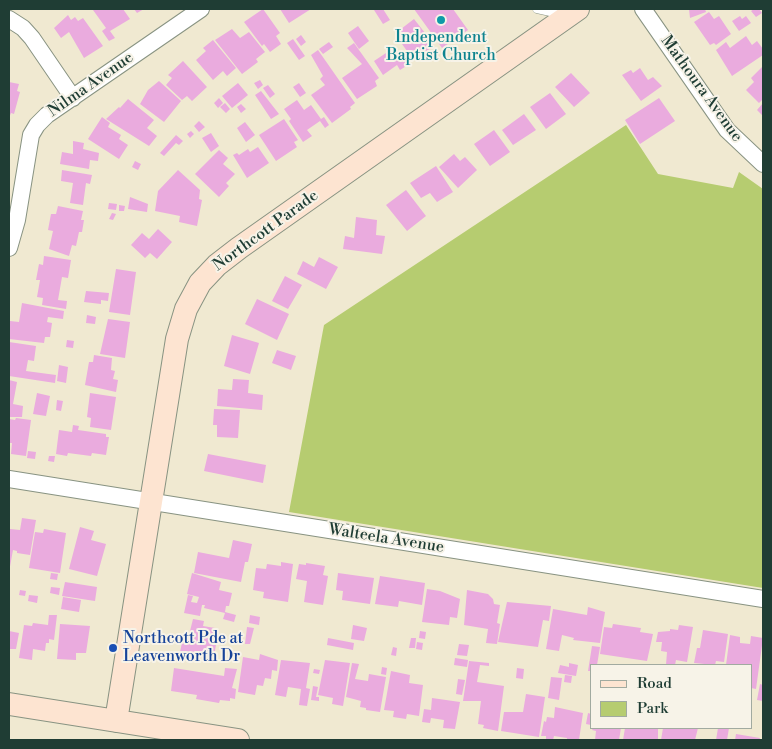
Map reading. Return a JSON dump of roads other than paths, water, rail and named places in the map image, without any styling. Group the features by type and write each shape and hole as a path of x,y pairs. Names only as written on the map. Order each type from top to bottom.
{"street":[{"name":"Nilma Avenue","path":"9,248 17,220 31,136 37,124 47,115 201,9"},
{"name":"Mathoura Avenue","path":"643,9 727,130 763,164"},
{"name":"Northcott Parade","path":"116,721 177,339 186,309 200,283 217,265 239,248 573,12"},
{"path":"9,19 23,28 32,38 73,98"},
{"name":"Walteela Avenue","path":"9,479 763,599"},
{"path":"9,704 238,740"}],"lane":[{"path":"537,9 573,12"}],"place":[{"name":"Independent Baptist Church","path":"441,20"},
{"name":"Northcott Pde at Leavenworth Dr","path":"113,648"}]}
